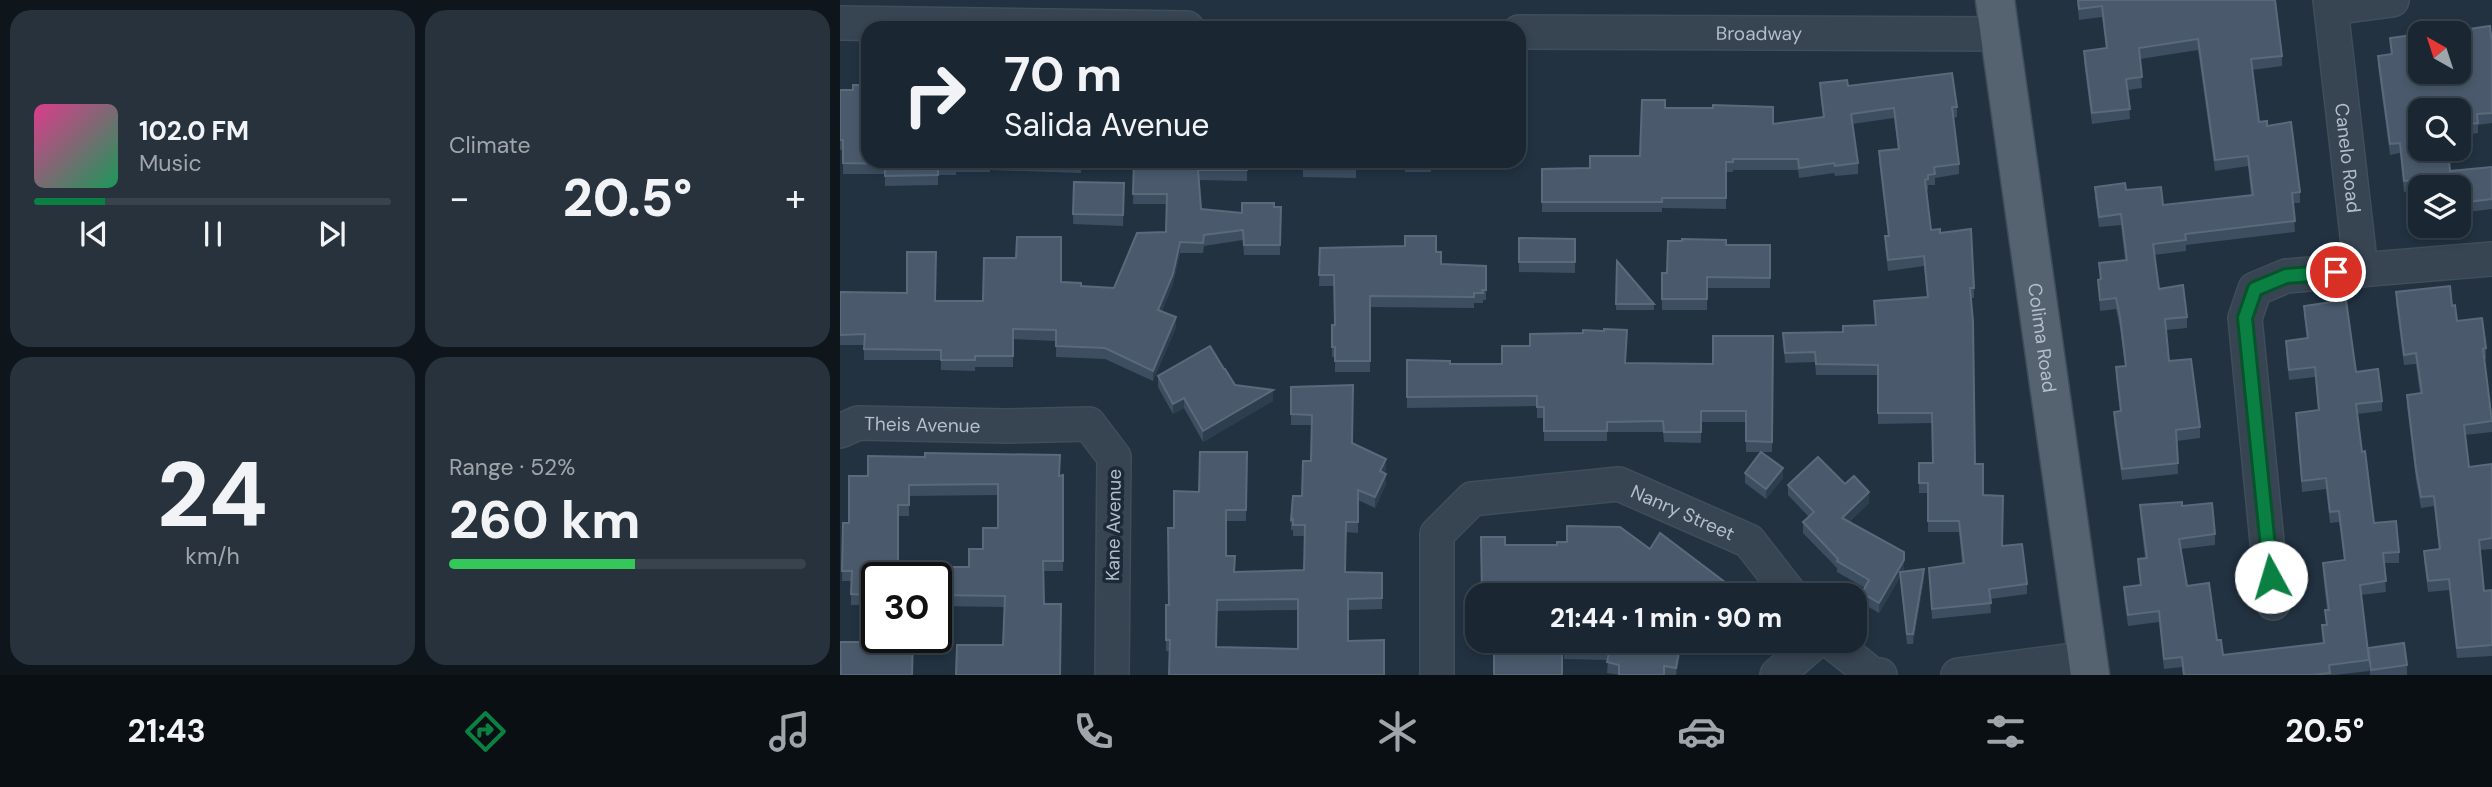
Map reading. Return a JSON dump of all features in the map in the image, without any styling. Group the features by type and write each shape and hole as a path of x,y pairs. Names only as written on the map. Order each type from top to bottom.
{"main road":[{"name":"Colima Road","path":"1998,17 2089,667"}],"street":[{"path":"2331,4 2392,0"},
{"name":"Canelo Road","path":"2331,4 2361,270"},
{"path":"840,23 900,12 1101,13 1147,21"},
{"name":"Broadway","path":"1526,32 1998,17"},
{"path":"2273,603 2245,318 2255,289 2286,276 2492,259"},
{"name":"Theis Avenue","path":"840,431 858,423 1007,426"},
{"name":"Kane Avenue","path":"1007,426 1089,424 1114,457 1112,675"},
{"name":"Nanry Street","path":"1437,675 1437,534 1472,499 1619,484 1749,541 1782,583"},
{"path":"1777,675 1802,653"},
{"path":"1845,653 1872,674 1880,675"},
{"path":"1958,675 2089,667"}],"building":[{"path":"2078,0 2275,0 2282,56 2251,59 2259,122 2267,121 2267,126 2291,122 2300,192 2292,193 2295,221 2185,234 2186,240 2153,244 2159,289 2183,285 2187,317 2165,319 2169,361 2191,359 2200,427 2176,430 2178,463 2122,469 2114,412 2121,411 2116,367 2126,366 2120,317 2116,298 2100,300 2098,280 2101,279 2099,263 2127,260 2121,214 2099,217 2095,187 2125,183 2126,190 2161,187 2163,205 2253,195 2248,156 2215,160 2198,39 2139,48 2142,77 2126,79 2130,109 2092,113 2084,51 2107,48 2102,6 2079,9"},
{"path":"2490,26 2492,113 2477,114 2478,123 2471,124 2471,98 2408,98 2408,161 2449,161 2450,171 2492,167 2492,199 2471,202 2471,175 2408,175 2408,181 2404,181 2400,143 2390,144 2378,56 2392,54 2390,38 2408,36 2408,84 2471,84 2471,29"},
{"path":"1952,73 1957,107 1952,107 1959,164 1934,167 1935,174 1928,175 1925,180 1931,230 1940,229 1940,233 1971,229 1975,464 1983,464 1983,495 2003,496 2002,546 2022,544 2027,584 1989,589 1991,603 1932,609 1929,568 1964,563 1959,521 1928,521 1928,483 1919,483 1919,463 1933,463 1932,413 1878,413 1878,365 1816,364 1815,352 1785,353 1783,333 1843,332 1843,326 1876,325 1874,301 1928,297 1924,256 1888,260 1885,236 1889,236 1879,151 1899,149 1894,108 1851,114 1858,163 1799,168 1798,159 1733,159 1733,162 1726,162 1726,198 1662,198 1662,202 1542,202 1542,169 1590,168 1590,156 1640,156 1642,100 1665,100 1665,108 1713,108 1713,105 1773,107 1773,124 1824,117 1820,83 1847,80 1848,86"},
{"path":"853,85 861,85 861,163 843,163 843,140 840,140 840,90 853,90"},
{"path":"885,168 938,168 938,175 885,176"},
{"path":"1134,168 1247,168 1198,170 1201,209 1242,213 1242,203 1274,203 1274,207 1281,207 1280,245 1244,245 1243,230 1204,235 1203,243 1180,242 1173,274 1158,310 1176,317 1153,371 1105,348 1056,346 1056,330 1013,329 1013,356 975,356 975,360 941,360 941,350 864,349 865,334 840,335 840,292 907,293 907,252 936,252 935,301 983,301 984,258 1016,258 1017,237 1061,237 1061,282 1114,288 1137,233 1166,232 1167,194 1133,194"},
{"path":"1074,182 1124,183 1123,215 1073,214"},
{"path":"1405,236 1436,236 1436,252 1441,252 1441,264 1486,266 1486,290 1482,290 1483,293 1474,293 1474,297 1370,296 1370,361 1335,361 1335,347 1332,347 1332,325 1335,325 1334,275 1319,275 1320,248 1405,246"},
{"path":"1519,238 1575,239 1575,262 1519,262"},
{"path":"1726,240 1726,245 1770,245 1770,278 1707,277 1707,299 1662,299 1662,273 1667,273 1668,241"},
{"path":"1617,261 1654,304 1616,304"},
{"path":"2450,286 2457,321 2482,318 2492,421 2464,425 2469,467 2492,464 2492,538 2479,540 2484,591 2492,590 2492,645 2457,648 2449,579 2428,581 2424,551 2440,549 2434,496 2421,497 2416,469 2407,395 2422,393 2416,353 2404,355 2396,292"},
{"path":"2346,300 2356,372 2378,369 2382,401 2356,404 2374,523 2396,521 2399,552 2383,553 2386,581 2360,585 2369,660 2329,665 2330,673 2313,675 2184,675 2182,657 2164,659 2159,611 2128,615 2124,587 2141,585 2138,559 2147,558 2140,505 2182,502 2182,506 2212,503 2215,534 2179,539 2187,586 2209,583 2217,640 2221,640 2223,655 2324,643 2322,625 2327,625 2325,610 2329,610 2323,563 2345,560 2339,511 2330,512 2326,478 2302,481 2296,413 2319,410 2315,367 2289,370 2286,341 2308,338 2304,306"},
{"path":"1583,330 1627,330 1625,363 1713,364 1713,336 1773,336 1772,442 1746,441 1746,411 1701,411 1701,432 1664,432 1663,421 1607,422 1607,431 1544,431 1544,407 1537,407 1537,396 1407,397 1407,360 1450,361 1450,364 1502,364 1502,346 1530,346 1530,334 1583,333"},
{"path":"1210,346 1235,385 1273,390 1203,431 1184,398 1173,404 1158,376"},
{"path":"1353,385 1352,443 1386,459 1380,471 1386,474 1375,497 1358,490 1358,522 1346,522 1345,572 1382,573 1382,598 1348,599 1348,641 1384,640 1384,675 1169,675 1170,640 1166,640 1166,605 1169,605 1168,528 1174,528 1174,491 1199,492 1200,452 1247,452 1246,510 1226,510 1226,556 1235,556 1234,572 1304,570 1305,525 1293,525 1293,519 1291,520 1293,496 1302,496 1303,461 1311,461 1312,415 1291,414 1291,387","holes":["1298,599 1298,649 1216,647 1217,600"]},
{"path":"1761,452 1783,468 1766,489 1745,473"},
{"path":"925,453 1060,455 1059,476 1063,475 1063,561 1043,561 1044,604 1061,604 1060,675 956,675 957,645 1003,645 1005,596 952,595 952,567 969,567 969,549 983,549 983,528 998,528 998,484 909,485 909,505 898,505 898,562 861,562 861,595 851,594 852,571 842,571 843,523 849,523 849,476 868,476 868,456 925,457"},
{"path":"1818,457 1845,484 1854,476 1869,492 1842,518 1904,552 1904,560 1879,603 1867,596 1869,580 1837,561 1803,522 1814,512 1788,485"},
{"path":"1567,526 1620,527 1650,549 1660,533 1726,583 1482,583 1481,537 1505,537 1505,545 1557,545 1557,542 1567,542"},
{"path":"1924,569 1913,634 1907,634 1900,572"},
{"path":"840,642 861,642 861,653 913,653 912,675 841,675"},
{"path":"2404,643 2407,665 2371,670 2368,648"},
{"path":"1494,653 1562,653 1562,675 1494,675"},
{"path":"1609,653 1679,653 1676,668 1664,666 1664,675 1619,675 1619,665 1607,662"}],"route":[{"path":"2271,577 2245,318 2255,289 2286,276 2336,272"}]}
